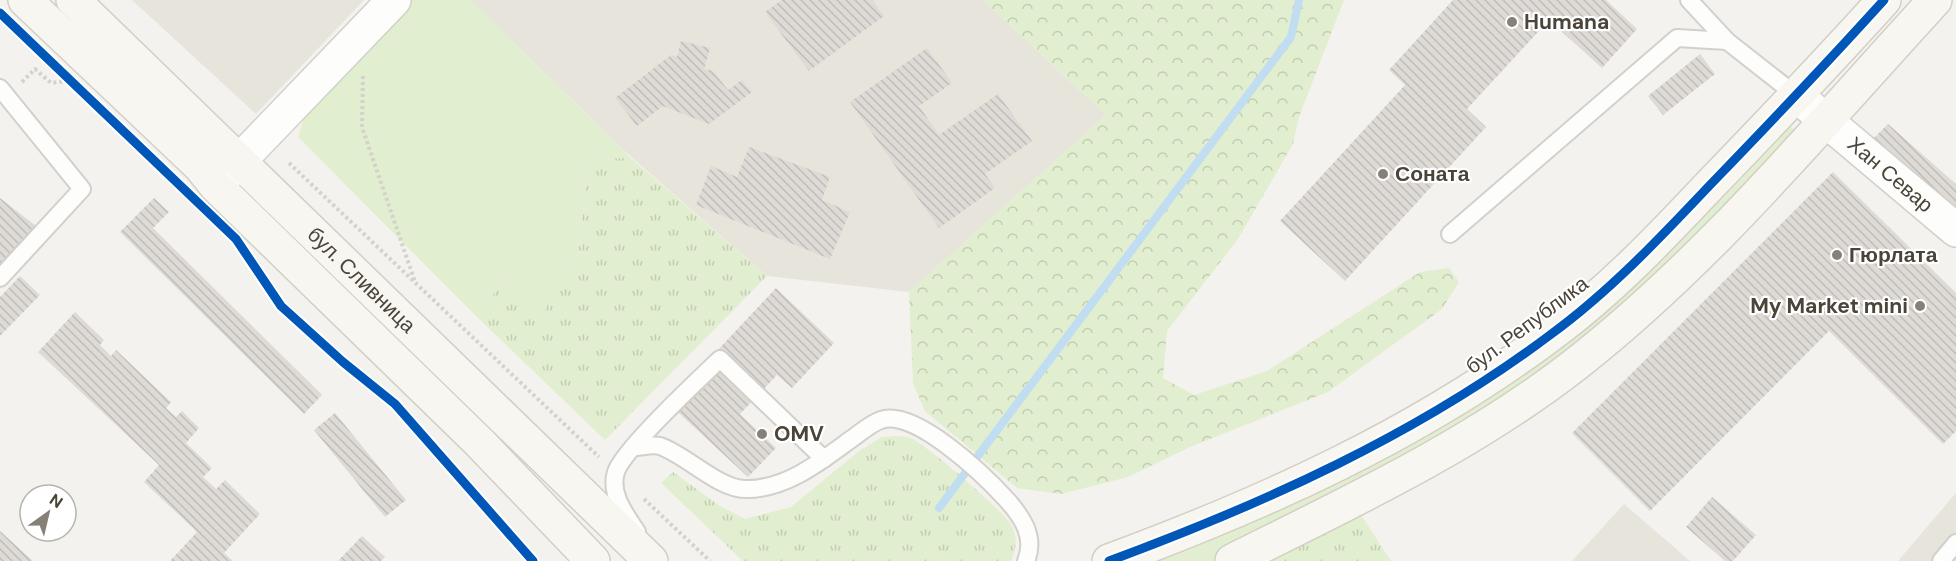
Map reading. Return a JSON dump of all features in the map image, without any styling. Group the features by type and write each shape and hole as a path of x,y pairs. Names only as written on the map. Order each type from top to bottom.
{"street":[{"name":"бул. Сливница","path":"25,0 200,166 216,186 479,442 593,561"},
{"name":"бул. Сливница","path":"73,0 652,561"},
{"path":"216,186 394,0"},
{"name":"бул. Република","path":"1108,561 1213,522 1397,434 1482,383 1551,335 1650,248 1797,96 1884,0"},
{"path":"1232,561 1411,472 1574,366 1632,319 1683,270 1935,0"},
{"name":"Хан Севар","path":"1797,96 1824,121 1856,143 1956,230"}],"lane":[{"path":"1689,0 1727,41 1797,96"},
{"path":"1450,234 1677,38 1727,41"},
{"path":"0,88 82,189 0,278"},
{"path":"652,561 617,499 616,472 633,447 720,358 824,459"},
{"path":"633,447 659,446 724,482 744,490 799,476 882,419 904,421 929,432 1003,496 1023,518 1028,533 1029,554 1026,561"},
{"path":"1941,561 1956,543"}],"path":[{"path":"363,64 362,127 415,283"},
{"path":"35,69 51,83 70,80"},
{"path":"62,73 79,88"},
{"path":"261,138 710,561"}],"shaded area":[{"path":"132,0 364,0 256,114"},
{"path":"470,0 983,0 1106,115 909,292 767,276 620,147"},
{"path":"1956,493 1956,561 1898,561"},
{"path":"1624,504 1690,561 1572,561"}],"green space":[{"path":"408,0 470,0 631,158 590,159 577,259 542,315 505,279 476,316 298,137 308,105"},
{"path":"983,0 1344,0 1299,117 1293,144 1238,239 1167,331 1163,378 1194,395 1267,371 1420,272 1449,268 1459,282 1442,309 1328,392 1190,447 1128,477 1061,494 1017,488 925,411 913,383 909,292 1106,115"},
{"path":"1777,115 1807,140 1631,319 1232,561 1109,561 1482,383"},
{"path":"631,158 767,276 605,440 476,316 505,279 542,314 577,259 590,159"},
{"path":"882,437 904,437 918,442 947,464 996,508 1007,519 1014,531 1016,544 1011,561 743,561 661,483 673,472 720,506 745,519 791,507 859,451"},
{"path":"1352,501 1391,561 1220,561"}],"building":[{"path":"782,0 872,0 884,16 809,71 765,12"},
{"name":"Соната","path":"1453,0 1606,0 1637,29 1602,68 1549,20 1467,109 1486,127 1345,281 1280,221 1405,85 1389,70"},
{"path":"681,41 710,48 704,69 713,71 728,90 742,80 752,92 709,124 663,106 637,126 615,98 671,55 677,57"},
{"path":"927,48 952,83 919,106 939,135 998,94 1032,141 985,174 995,188 939,228 850,102"},
{"path":"1700,54 1715,74 1663,115 1648,96"},
{"path":"1888,124 1956,184 1956,215 1871,141"},
{"path":"749,147 830,177 822,200 850,212 830,259 696,205 711,166 737,177"},
{"path":"1833,172 1956,293 1956,431 1943,444 1829,331 1650,511 1572,433"},
{"path":"0,198 36,226 0,264"},
{"path":"154,198 169,212 153,228 322,395 304,414 120,232"},
{"path":"20,276 40,295 0,336 0,297"},
{"path":"776,288 834,343 792,388 777,375 740,414 776,448 748,477 668,403"},
{"path":"75,312 104,340 100,345 111,356 116,350 171,402 166,408 176,417 182,411 199,428 186,443 212,468 203,477 216,489 225,480 260,514 224,553 233,561 170,561 197,532 144,482 159,465 38,352"},
{"path":"335,413 406,500 385,517 314,430"},
{"path":"1712,497 1756,535 1733,561 1725,561 1686,527"},
{"path":"0,531 33,561 0,561"},
{"path":"362,536 385,557 381,561 338,561"}],"waterway":[{"path":"939,508 1291,37 1299,0"}],"cycle path":[{"path":"1109,561 1224,516 1337,464 1447,404 1550,335 1593,301 1653,244 1884,0"},
{"path":"0,13 236,239 281,306 343,362 395,404 533,561"}],"place":[{"name":"Humana","path":"1512,22"},
{"name":"Соната","path":"1383,174"},
{"name":"Гюрлата","path":"1837,255"},
{"name":"My Market mini","path":"1920,306"},
{"name":"OMV","path":"762,434"}]}
